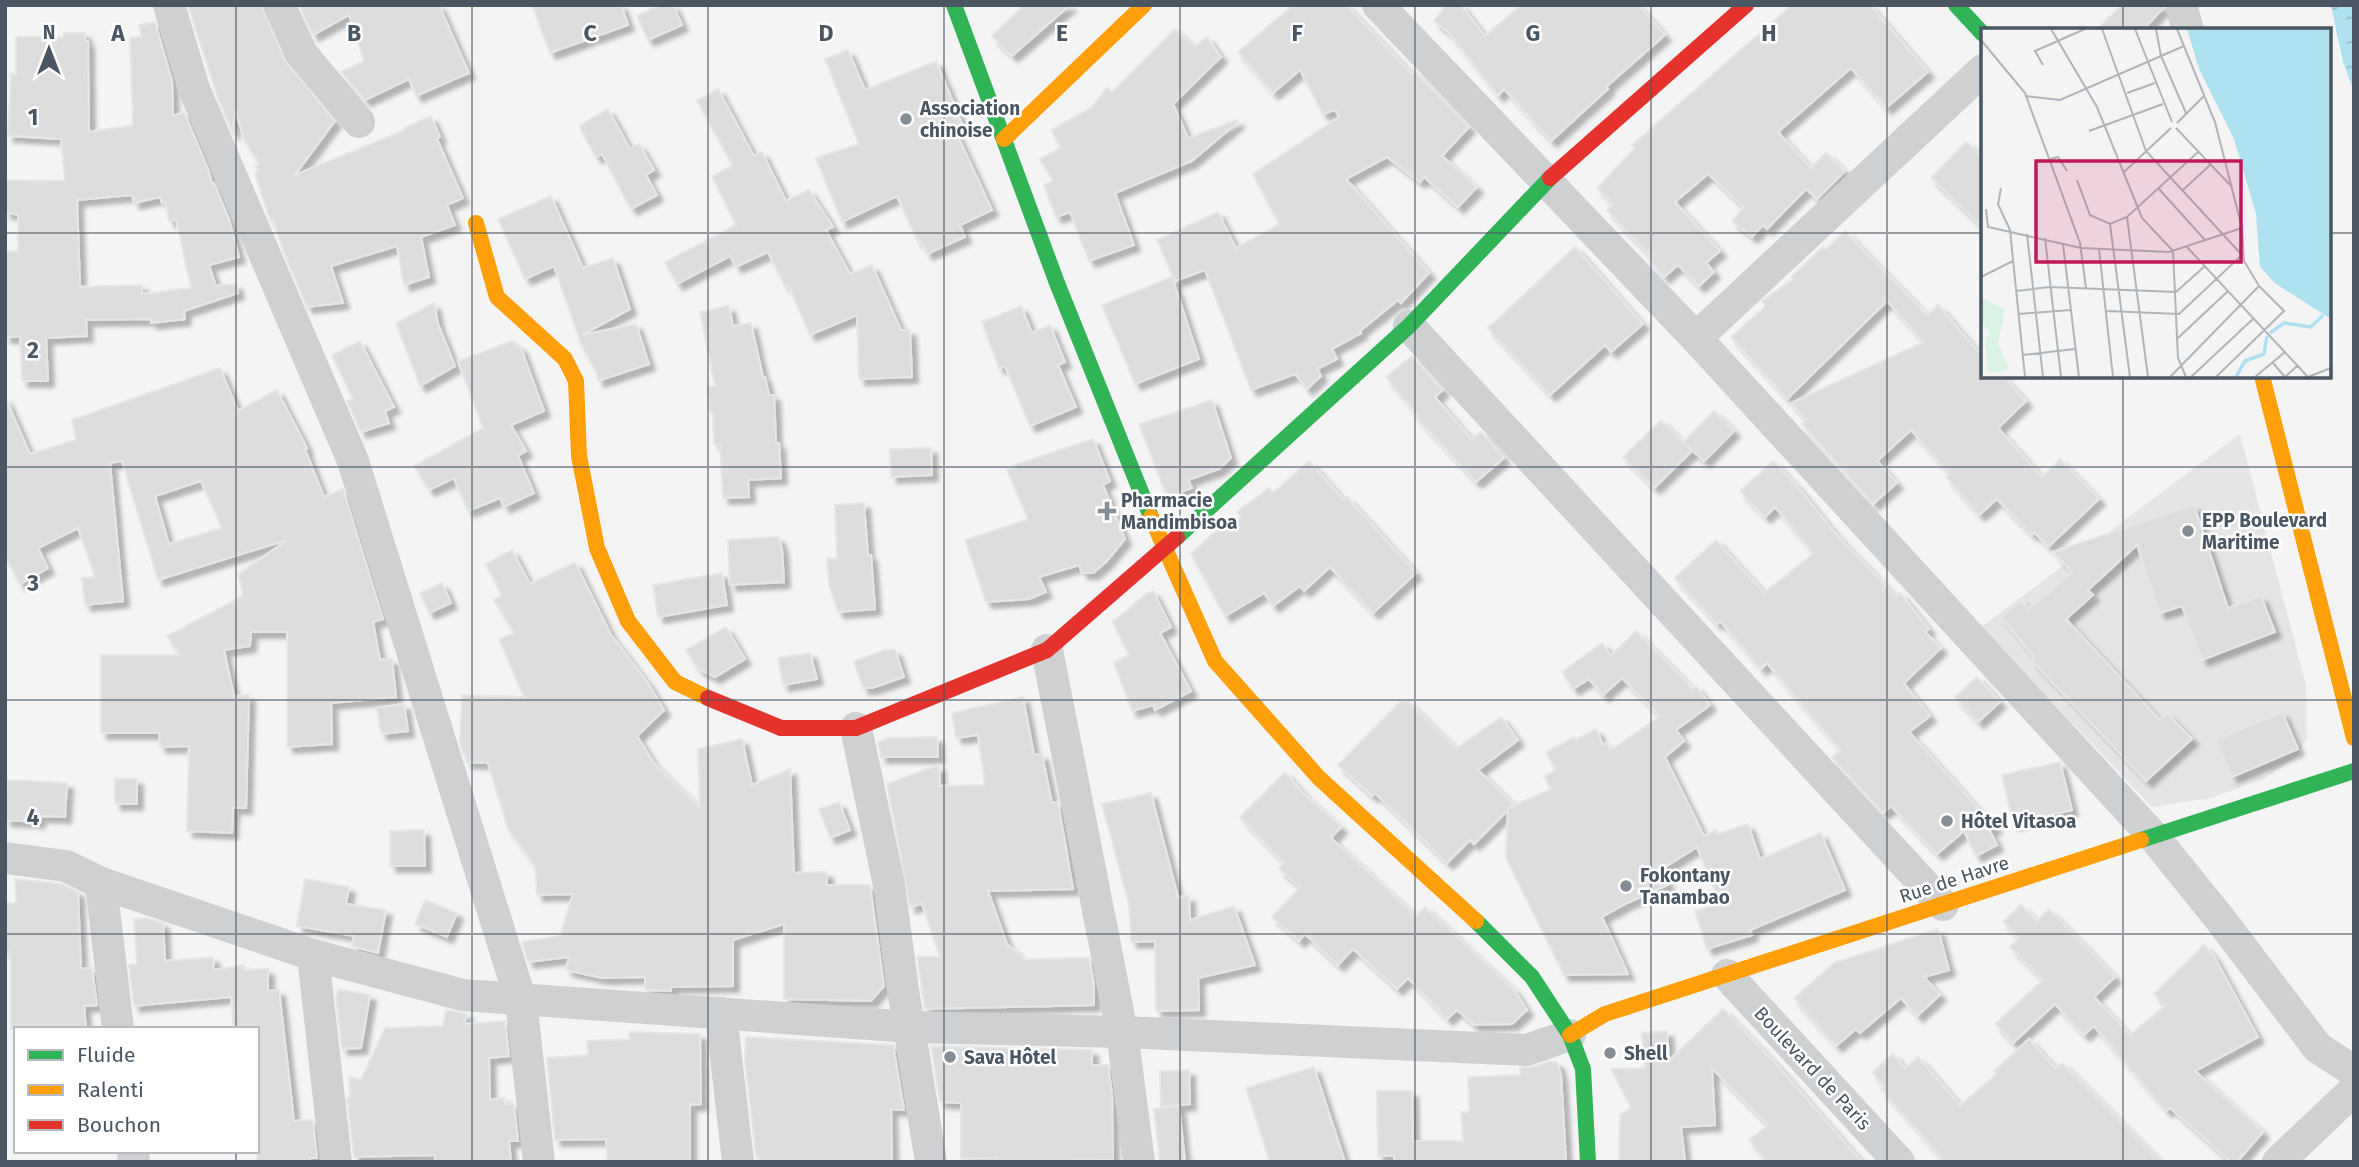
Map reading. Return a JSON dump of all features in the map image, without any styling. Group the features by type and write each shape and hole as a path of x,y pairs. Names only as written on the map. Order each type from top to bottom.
{"street":[{"path":"169,5 194,89 353,461 521,1000 539,1162"},
{"path":"279,5 302,54 359,122"},
{"path":"954,5 1057,283 1164,550 1215,662 1319,778 1465,910 1532,977 1570,1035 1583,1069 1588,1162"},
{"path":"1004,139 1144,5"},
{"path":"1378,5 1696,338 2153,836 2318,1048 2354,1072"},
{"path":"476,223 497,297 565,359 576,382 579,456 597,548 628,621 675,682 728,708 781,728 856,728 1047,650 1164,550 1409,326 1546,181 1746,5"},
{"path":"1956,5 1981,32"},
{"path":"2180,5 2187,28"},
{"path":"1696,338 1981,72"},
{"path":"1409,326 1943,905"},
{"path":"2263,378 2354,738"},
{"path":"1047,650 1122,1032 1139,1162"},
{"path":"856,728 889,886 931,1162"},
{"name":"Rue de Havre","path":"1570,1035 1605,1014 2354,771"},
{"path":"5,858 66,866 101,883 313,955 463,995 911,1027 1122,1032 1527,1050 1570,1035"},
{"path":"101,883 118,1027"},
{"path":"313,955 336,1162"},
{"name":"Boulevard de Paris","path":"1727,975 1899,1162"},
{"path":"721,1013 738,1162"},
{"path":"2278,1162 2354,1090"}],"shaded area":[{"name":"EPP Boulevard Maritime","path":"2240,434 2306,685 2307,738 2296,757 2266,778 2211,798 2152,807 1981,627"}],"water":[{"path":"2331,5 2354,5 2354,92 2343,62"}],"building":[{"path":"188,5 261,5 286,62 335,121 295,175 405,130 404,128 431,116 440,137 437,139 463,198 447,205 455,225 421,237 429,277 404,285 397,246 331,266 343,303 307,307 273,219 270,220 255,173 258,172 255,166 259,164 245,141 235,110 233,134 218,98"},
{"path":"299,5 439,5 469,73 416,96 409,79 365,100 341,72 364,61 349,15 313,35"},
{"path":"532,5 621,5 628,25 550,53"},
{"path":"661,5 673,5 682,25 648,40 637,16"},
{"path":"1024,5 1070,5 1012,56 992,36"},
{"path":"1293,5 1346,5 1412,74 1415,72 1469,127 1442,156 1477,187 1458,207 1424,177 1420,182 1387,157 1346,179 1429,273 1401,303 1398,300 1360,331 1361,333 1332,349 1337,359 1317,369 1321,376 1307,389 1295,374 1251,390 1205,270 1175,281 1157,240 1218,212 1236,248 1279,224 1253,174 1339,117 1335,110 1323,114 1300,70 1273,93 1238,52"},
{"path":"1446,5 1461,5 1485,36 1521,5 1638,5 1665,35 1551,141 1504,89 1498,96 1449,33 1434,21"},
{"path":"1792,5 1870,5 1928,72 1886,108 1851,68 1778,132 1811,168 1826,153 1845,171 1817,199 1806,189 1767,229 1763,225 1752,237 1732,221 1744,207 1708,174 1675,202 1720,251 1706,263 1714,272 1699,286 1678,265 1664,277 1649,260 1652,258 1607,210 1613,204 1597,188 1635,148 1632,145"},
{"path":"2122,5 2163,5 2145,28 2098,28"},
{"path":"155,22 172,81 173,116 184,112 212,184 214,183 229,219 239,257 209,265 216,286 236,284 238,293 184,311 185,319 151,323 151,319 86,320 87,336 46,338 48,381 22,381 20,337 5,337 5,252 18,251 18,215 5,212 5,180 65,181 61,139 8,136 11,74 16,75 16,37 64,37 64,33 85,33 85,41 88,41 89,132 133,125 130,38 142,37 139,25","holes":["132,195 134,203 160,197 162,203 165,202 169,221 176,219 191,288 142,294 142,285 80,287 77,200"]},
{"path":"1175,29 1194,47 1207,37 1221,57 1173,104 1188,138 1237,120 1238,122 1192,161 1115,193 1134,245 1089,261 1070,212 1056,217 1044,185 1053,181 1040,159 1061,148 1051,130 1091,108 1107,88 1112,92"},
{"path":"848,50 865,90 936,61 963,126 955,130 992,210 960,225 965,237 927,254 921,241 918,242 897,196 842,222 816,158 859,144 825,59"},
{"path":"718,89 754,156 762,152 786,201 809,190 833,227 826,230 850,274 872,265 901,330 910,330 912,377 859,379 857,315 810,335 788,284 785,286 768,252 736,267 730,256 677,284 665,262 736,225 712,176 733,166 697,101"},
{"path":"608,109 630,149 639,144 654,170 646,175 657,195 631,209 602,154 596,157 579,126"},
{"path":"1966,142 1981,156 1981,226 1931,178"},
{"path":"551,196 583,268 613,258 630,309 582,335 636,324 649,364 598,381 596,371 581,344 554,266 525,279 498,219"},
{"path":"1845,231 1927,315 1938,305 1981,355 1981,378 2005,378 2026,401 1998,428 2042,477 2060,459 2099,499 2048,547 2034,532 2032,535 1997,499 1979,515 1946,477 1950,474 1911,430 1877,461 1897,483 1873,504 1802,424 1807,420 1791,403 1924,342 1887,301 1787,399 1731,337 1766,306 1762,301 1793,279 1791,277 1823,247 1826,249"},
{"path":"1575,247 1643,324 1611,352 1605,345 1550,395 1488,328"},
{"path":"1172,277 1199,359 1135,384 1102,305"},
{"path":"434,303 438,324 455,366 420,386 396,323"},
{"path":"729,306 733,326 751,323 763,377 769,395 774,395 781,478 748,480 749,497 723,498 720,444 714,444 713,412 710,413 707,387 715,386 700,312"},
{"path":"1021,306 1032,333 1050,325 1065,362 1058,365 1076,407 1030,426 1005,366 999,368 982,322"},
{"path":"360,341 394,407 385,411 389,423 361,432 347,401 353,399 332,355"},
{"path":"512,341 521,348 544,411 511,425 526,451 518,456 534,493 504,507 500,498 468,511 454,478 429,490 414,466 483,428 458,361"},
{"path":"1412,356 1443,390 1435,397 1472,440 1481,432 1504,458 1476,482 1416,417 1418,416 1386,377"},
{"path":"220,368 238,411 277,390 307,448 305,449 324,497 343,489 383,619 373,622 380,660 392,659 396,697 331,703 332,744 287,747 287,632 251,632 250,646 224,650 234,696 249,695 246,808 233,808 232,833 187,831 189,746 160,747 159,733 101,733 101,655 180,655 167,636 243,596 239,574 287,540 158,580 122,461 110,463 123,601 85,605 82,578 95,577 78,528 38,548 48,568 20,584 5,556 5,397 30,454 76,440 72,420","holes":["201,481 222,528 169,544 155,496"]},
{"path":"1212,400 1231,458 1219,469 1188,480 1192,488 1167,497 1139,424"},
{"path":"1714,411 1734,431 1704,461 1683,442"},
{"path":"1661,420 1692,451 1654,488 1623,457"},
{"path":"1093,439 1110,481 1103,485 1125,539 1093,573 1082,573 1079,565 1039,577 1046,592 1029,599 986,602 965,540 1028,519 1007,470 1016,467 1014,465"},
{"path":"931,448 932,475 891,477 890,449"},
{"path":"1309,461 1344,500 1347,497 1416,573 1373,613 1330,567 1304,591 1300,586 1273,606 1264,593 1225,616 1191,554 1217,530 1241,517 1237,512 1243,507 1269,488 1273,493"},
{"path":"1773,461 1835,533 1896,597 1900,593 1929,629 1925,632 1941,648 1904,683 1930,716 1909,732 1996,828 1989,829 1997,845 1976,856 1964,831 1937,854 1891,806 1883,813 1832,758 1840,750 1767,663 1761,669 1720,621 1717,624 1675,578 1716,540 1764,593 1814,553 1775,507 1765,517 1740,491"},
{"path":"864,503 875,609 838,612 829,585 827,558 837,558 835,505"},
{"path":"2194,505 2228,608 2261,596 2275,632 2202,660 2182,606 2160,613 2137,545 2088,590 2093,595 2066,619 2160,720 2167,713 2192,739 2146,781 2032,661 2035,658 2001,617 2021,600 2029,609 2072,572 2053,552"},
{"path":"778,537 782,549 784,582 730,585 728,540"},
{"path":"512,550 530,584 575,562 611,635 648,683 664,710 637,736 654,763 700,808 698,749 742,739 752,785 790,769 794,873 827,872 827,885 870,885 884,986 871,1001 784,999 784,924 733,940 733,986 671,987 671,991 645,990 645,977 602,978 566,970 569,957 528,962 522,942 560,936 573,894 537,895 535,866 508,829 488,763 466,762 466,754 463,754 460,743 462,695 524,697 499,639 514,633 494,600 502,595 486,564"},
{"path":"722,573 727,605 658,617 653,585"},
{"path":"442,583 451,603 429,613 420,593"},
{"path":"1153,591 1171,627 1160,633 1191,691 1155,710 1153,705 1132,711 1114,662 1129,655 1113,622 1144,595"},
{"path":"726,627 745,659 715,677 698,669 686,650"},
{"path":"1636,631 1693,689 1696,686 1710,705 1676,730 1684,741 1665,757 1704,836 1716,830 1718,834 1748,824 1760,859 1821,833 1845,890 1750,930 1752,935 1707,949 1695,911 1720,903 1697,847 1662,869 1668,885 1602,917 1628,974 1564,975 1506,858 1508,810 1474,844 1470,840 1447,863 1375,793 1372,796 1338,765 1400,702 1409,702 1458,750 1457,748 1501,717 1518,740 1478,770 1513,804 1509,808 1551,789 1544,776 1556,770 1546,752 1596,729 1603,745 1607,743 1610,751 1660,716 1622,678 1603,695 1589,679 1573,689 1562,672 1602,643 1611,656"},
{"path":"886,650 895,650 904,677 872,688 863,688 854,661"},
{"path":"810,653 817,679 783,685 778,658"},
{"path":"1977,677 2000,702 1978,722 1955,697"},
{"path":"1023,697 1034,755 1042,754 1052,803 1058,802 1073,889 988,891 1007,944 1024,959 1089,958 1094,984 1094,1005 925,1009 917,957 940,957 922,904 910,907 887,784 939,765 940,786 985,785 978,735 956,738 952,713"},
{"path":"404,704 408,731 381,734 377,708"},
{"path":"2282,712 2298,749 2232,777 2216,740"},
{"path":"937,737 938,757 881,757 878,743 888,738"},
{"path":"2060,762 2072,810 2013,824 2002,775"},
{"path":"1285,772 1304,794 1341,827 1331,838 1416,916 1425,907 1515,991 1527,1010 1512,1024 1474,1025 1457,1010 1447,1019 1408,978 1397,989 1353,949 1338,965 1305,934 1299,941 1272,917 1300,887 1279,869 1284,863 1240,817"},
{"path":"115,779 137,779 137,804 115,804"},
{"path":"7,780 67,783 65,817 39,816 39,822 5,820"},
{"path":"1151,793 1178,897 1189,896 1190,920 1234,906 1255,965 1198,978 1199,1010 1156,1011 1155,941 1131,942 1129,904 1102,804"},
{"path":"839,802 850,830 830,838 819,809"},
{"path":"424,830 425,866 390,866 390,831"},
{"path":"15,879 61,884 78,892 81,969 92,968 97,1005 84,1006 86,1027 11,1029 11,962 9,952 5,952 5,903 16,903"},
{"path":"305,879 349,887 346,904 386,910 378,953 352,946 354,936 297,926"},
{"path":"425,900 457,913 447,937 415,924"},
{"path":"2021,905 2037,921 2049,909 2115,977 2094,997 2130,1035 2166,1005 2154,994 2204,945 2214,956 2258,1037 2195,1071 2263,1132 2237,1162 2231,1162 2170,1108 2166,1111 2094,1026 2084,1035 2055,1004 2013,1043 1995,1024 2043,980 2010,947 2019,938 2003,922"},
{"path":"146,918 163,923 165,961 213,957 214,970 244,965 245,970 268,969 268,991 279,990 294,1121 313,1120 317,1158 310,1158 310,1162 257,1162 259,1027 234,1027 231,997 134,1006 129,965 137,964 134,919"},
{"path":"1938,929 1949,970 1924,977 1940,995 1917,1016 1901,998 1860,1033 1856,1029 1836,1046 1794,998 1834,963"},
{"path":"338,989 370,995 361,1048 342,1049 336,998"},
{"path":"1723,1009 1777,1065 1862,1162 1767,1162 1749,1140 1768,1125 1712,1068 1715,1125 1681,1127 1685,1162 1619,1162 1620,1115 1631,1107 1611,1069 1645,1068 1642,1033 1667,1031 1669,1060"},
{"path":"446,1010 467,1014 464,1024 505,1021 509,1056 489,1058 490,1100 504,1098 505,1104 514,1104 518,1141 509,1141 511,1162 435,1161 435,1155 354,1157 347,1098 350,1098 349,1076 361,1080 385,1028 443,1026"},
{"path":"629,1032 700,1034 701,1104 690,1105 690,1162 607,1162 606,1139 555,1140 547,1058 588,1055 587,1041 629,1039"},
{"path":"746,1037 893,1045 904,1110 891,1109 892,1162 759,1162 759,1156 756,1156 745,1060"},
{"path":"2029,1039 2056,1069 2062,1063 2161,1162 1945,1162 1881,1089 1884,1086 1872,1072 1893,1054 1905,1068 1918,1057 1960,1105 1997,1074 1994,1071"},
{"path":"931,1046 1092,1050 1092,1065 1108,1065 1112,1095 1113,1160 997,1162 996,1158 961,1159 961,1103 940,1102"},
{"path":"1557,1062 1561,1074 1566,1162 1394,1162 1394,1156 1378,1156 1377,1091 1412,1091 1413,1141 1463,1141 1461,1112 1469,1112 1468,1077 1520,1075 1520,1068"},
{"path":"1314,1067 1345,1162 1270,1162 1246,1088"},
{"path":"1189,1070 1190,1104 1161,1107 1160,1071"},
{"path":"1179,1106 1185,1162 1160,1162 1154,1109"}],"traffic: fast":[{"path":"954,5 1057,283 1151,517"},
{"path":"1956,5 1981,32"},
{"path":"1177,537 1409,326 1550,178"},
{"path":"2141,840 2354,771"},
{"path":"1476,921 1532,977 1570,1035 1583,1069 1588,1162"}],"traffic: slow":[{"path":"1004,139 1144,5"},
{"path":"476,223 497,297 565,359 576,381 579,456 597,548 628,621 675,682 708,698"},
{"path":"2263,378 2354,738"},
{"path":"1151,517 1215,661 1319,778 1476,921"},
{"path":"1570,1035 1605,1014 2141,840"}],"traffic: jam":[{"path":"1550,178 1746,5"},
{"path":"708,698 781,728 856,728 1047,650 1177,537"}],"place":[{"name":"Association chinoise","path":"906,119"},
{"name":"Pharmacie Mandimbisoa","path":"1107,511"},
{"name":"EPP Boulevard Maritime","path":"2188,531"},
{"name":"Hôtel Vitasoa","path":"1947,821"},
{"name":"Fokontany Tanambao","path":"1626,886"},
{"name":"Shell","path":"1610,1053"},
{"name":"Sava Hôtel","path":"950,1057"}]}
